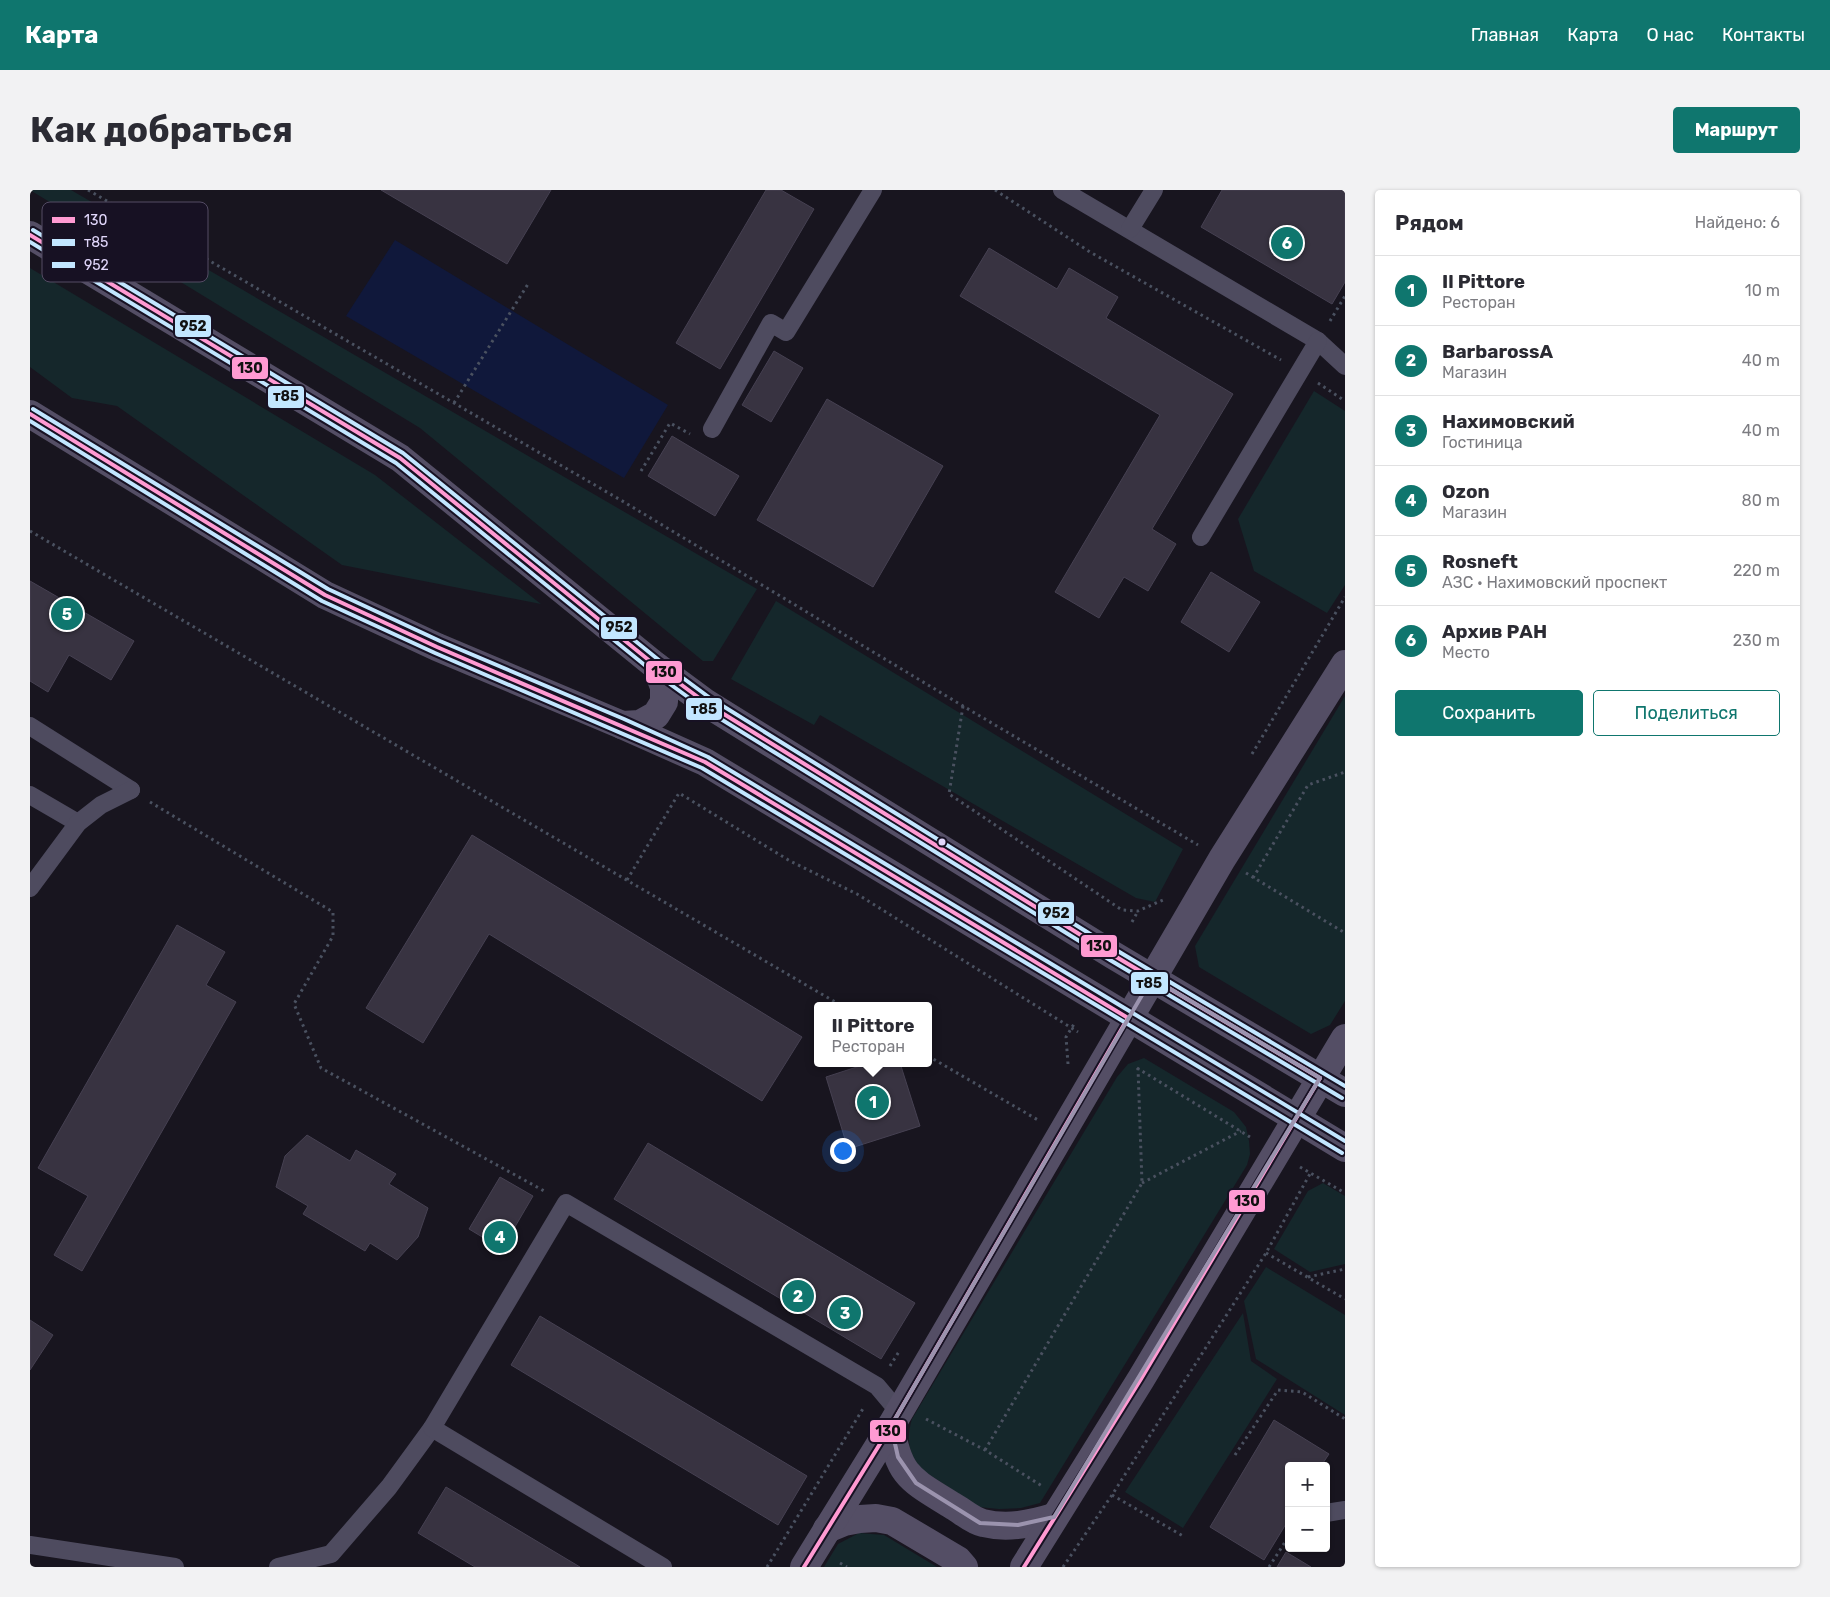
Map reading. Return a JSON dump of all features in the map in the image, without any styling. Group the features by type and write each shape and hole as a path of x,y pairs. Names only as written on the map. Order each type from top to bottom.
{"main road":[{"path":"30,234 42,241"},
{"path":"109,282 400,458 656,666 706,703 1152,978 1345,1094"},
{"path":"30,414 324,595 437,647 705,762 1345,1148"},
{"path":"804,1567 827,1529 903,1418 1128,1018 1222,859 1345,664"},
{"path":"622,725 640,724 656,715 664,702 664,687 656,666"},
{"path":"1024,1567 1141,1379 1345,1038"},
{"path":"903,1418 898,1457 905,1472 916,1483 980,1523 999,1526 1018,1525 1054,1517"},
{"path":"827,1529 844,1522 860,1519 876,1518 892,1521 958,1560 964,1567"}],"lane":[{"path":"712,429 771,323 786,332 873,190"},
{"path":"1062,190 1318,341 1345,366"},
{"path":"1130,229 1154,190"},
{"path":"1201,537 1318,341"},
{"path":"30,726 131,790"},
{"path":"30,888 78,822 101,805 131,790"},
{"path":"30,795 78,822"},
{"path":"278,1567 331,1554 389,1487 432,1428 566,1203 877,1386 903,1418"},
{"path":"432,1428 663,1567"},
{"path":"1330,1512 1345,1510"},
{"path":"30,1545 175,1567"}],"path":[{"path":"88,190 109,202"},
{"path":"995,190 1090,252 1300,371 1345,401"},
{"path":"208,260 624,502 1198,845 1193,853"},
{"path":"454,403 528,284"},
{"path":"1318,341 1345,296"},
{"path":"641,472 670,423 704,442 712,429"},
{"path":"30,531 835,1002"},
{"path":"1248,759 1345,597"},
{"path":"963,706 950,794 1122,910 1138,911 1162,901 1167,893"},
{"path":"1253,878 1308,785 1345,772"},
{"path":"131,790 333,912 334,936 294,1004 321,1068 566,1203"},
{"path":"626,880 679,793 790,861 857,894 1073,1026 1078,1032"},
{"path":"1239,869 1345,933"},
{"path":"1132,922 1138,911"},
{"path":"1066,1037 1073,1026"},
{"path":"932,1058 1040,1121"},
{"path":"1133,1065 1250,1137"},
{"path":"1138,1068 1142,1183"},
{"path":"985,1450 1142,1183 1242,1131"},
{"path":"1296,1164 1345,1193"},
{"path":"1063,1567 1112,1495 1266,1253 1311,1172"},
{"path":"1266,1253 1345,1299"},
{"path":"1308,1277 1345,1269"},
{"path":"1235,1456 1278,1390 1302,1392 1345,1419"},
{"path":"903,1418 985,1450 1043,1487"},
{"path":"1112,1495 1183,1536"},
{"path":"1269,1567 1285,1542"}],"highlighted area":[{"path":"1152,978 1320,1078 1054,1517 1018,1525 980,1523 916,1483 898,1457 891,1426 898,1411"}],"shaded area":[{"path":"30,190 71,190 92,202 50,202"},
{"path":"30,268 42,275 42,282 53,282 375,475 541,604 342,565 117,406 72,398 30,367"},
{"path":"208,270 757,589 713,661 703,661 420,428 181,282 208,282"},
{"path":"1314,391 1345,411 1345,585 1327,613 1254,571 1238,519"},
{"path":"776,601 1183,849 1155,902 1136,898 820,715 814,725 731,679"},
{"path":"1345,696 1345,1001 1330,1025 1311,1034 1199,967 1195,946"},
{"path":"1144,1058 1234,1112 1246,1127 1250,1154 1247,1165 1040,1503 1021,1508 999,1509 979,1507 922,1470 917,1464 909,1446 912,1419 1117,1077 1128,1064"},
{"path":"1323,1183 1345,1196 1345,1264 1310,1272 1274,1249 1308,1191"},
{"path":"1266,1267 1345,1315 1345,1415 1256,1359 1244,1301"},
{"path":"1243,1313 1251,1361 1277,1379 1183,1528 1125,1492"},
{"path":"859,1533 884,1535 937,1567 824,1567 838,1544"}],"water":[{"path":"395,240 668,405 624,478 346,316"}],"building":[{"path":"381,190 551,190 507,264"},
{"path":"766,190 781,190 814,209 720,369 676,343"},
{"path":"1222,190 1345,190 1345,282 1332,304 1201,227"},
{"path":"989,248 1057,289 1069,268 1118,297 1106,318 1233,394 1152,529 1176,544 1148,591 1124,577 1099,618 1055,592 1160,415 960,296"},
{"path":"774,351 803,368 771,422 742,405"},
{"path":"827,399 943,466 873,587 757,520"},
{"path":"672,436 739,476 715,516 648,476"},
{"path":"1211,572 1260,602 1229,652 1181,622"},
{"path":"30,581 134,641 111,680 69,655 48,692 30,681"},
{"path":"472,835 802,1037 762,1101 489,934 423,1043 366,1008"},
{"path":"177,925 225,952 206,985 236,1002 82,1271 54,1255 88,1196 38,1168"},
{"path":"857,1067 901,1067 920,1126 848,1149 826,1077"},
{"path":"307,1135 350,1161 356,1150 396,1174 389,1184 428,1208 418,1237 397,1260 370,1243 365,1251 303,1214 308,1206 276,1187 285,1156"},
{"path":"648,1143 915,1303 881,1359 614,1199"},
{"path":"500,1177 533,1196 502,1249 469,1229"},
{"path":"540,1316 807,1476 778,1525 511,1365"},
{"path":"30,1320 53,1335 30,1370"},
{"path":"1274,1420 1329,1454 1324,1462 1285,1462 1285,1526 1264,1560 1210,1527"},
{"path":"446,1487 580,1567 475,1567 418,1533"},
{"path":"1286,1552 1311,1567 1277,1567"}],"transit line":[{"name":"952","path":"33,230 42,235"},
{"name":"130","path":"30,235 42,242"},
{"name":"т85","path":"30,242 42,249"},
{"name":"т85","path":"96,282 396,463 652,671 703,708 1110,960 1342,1098"},
{"name":"130","path":"108,282 400,458 656,666 706,703 1113,955 1320,1078"},
{"name":"952","path":"119,282 403,453 660,661 710,698 1116,950 1345,1086"},
{"name":"952","path":"33,409 328,589 440,641 624,719 708,757 1345,1141"},
{"name":"130","path":"30,414 325,595 437,647 705,762 1128,1018"},
{"name":"т85","path":"30,421 322,601 435,653 702,768 1342,1153"},
{"name":"130","path":"804,1567 891,1426 1128,1018"},
{"name":"130","path":"1024,1567 1141,1379 1320,1078"}],"place":[{"name":"Архив РАН","path":"1287,243"},
{"name":"Rosneft","path":"67,614"},
{"name":"Il Pittore","path":"873,1102"},
{"name":"Ozon","path":"500,1237"},
{"name":"BarbarossA","path":"798,1296"},
{"name":"Нахимовский","path":"845,1313"}]}
